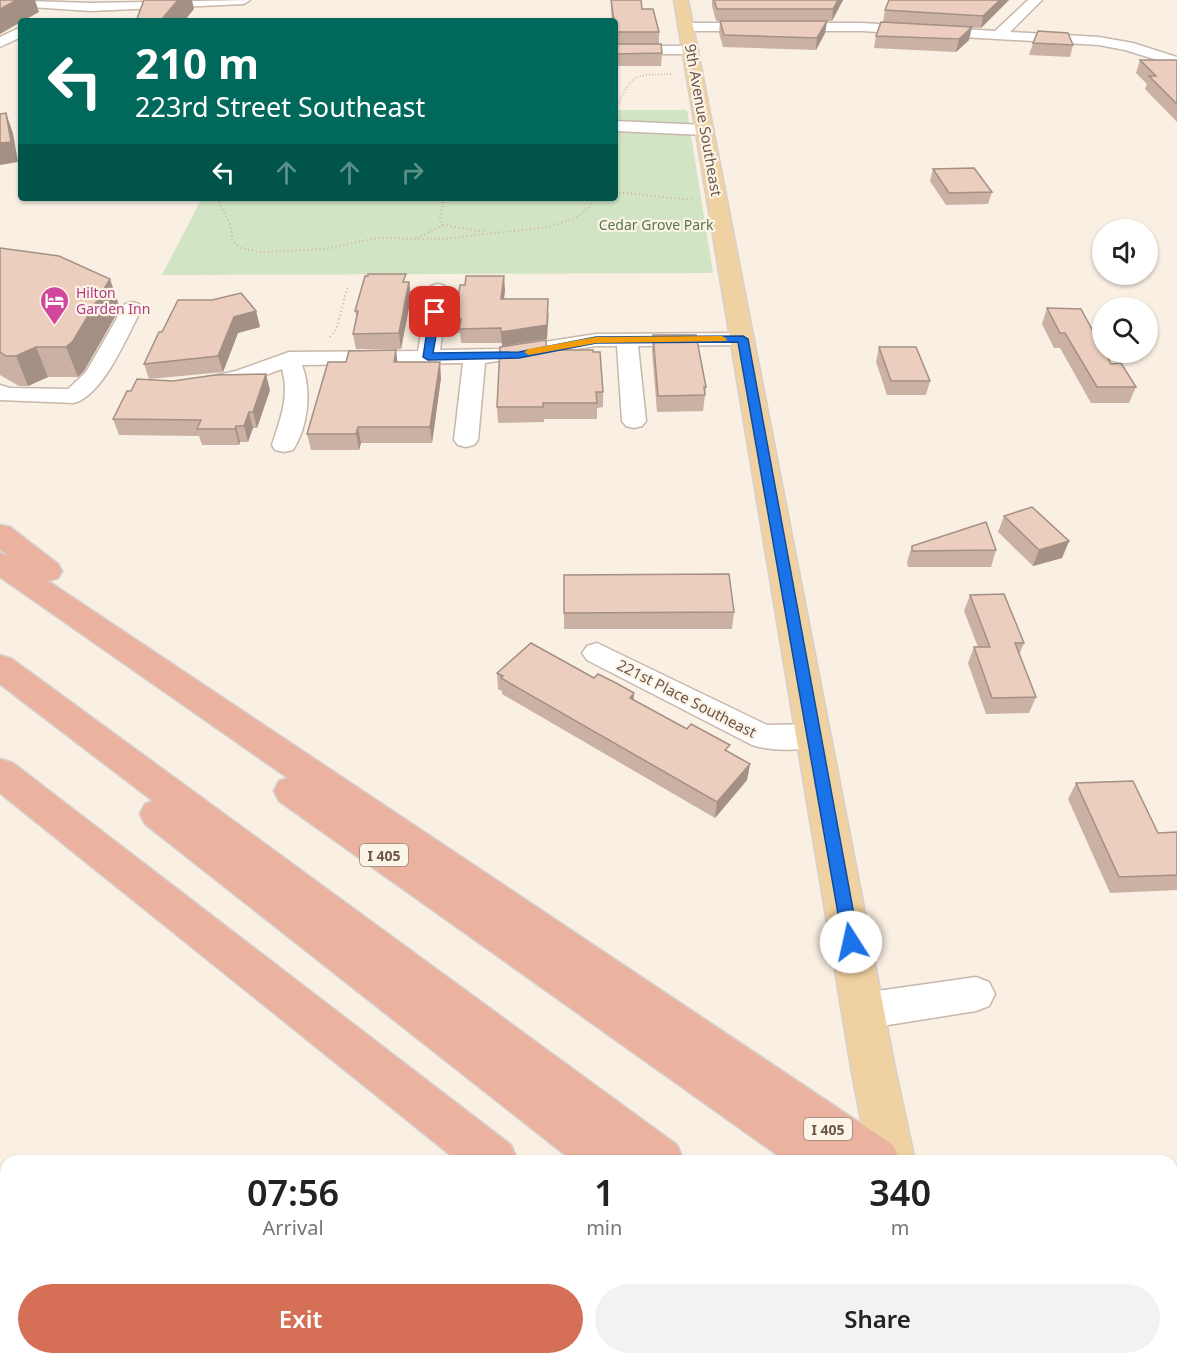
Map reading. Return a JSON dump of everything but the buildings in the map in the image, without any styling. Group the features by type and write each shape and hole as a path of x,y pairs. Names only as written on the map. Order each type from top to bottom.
{"highway":[{"path":"0,534 311,777"},
{"name":"I 405","path":"0,563 311,777 774,1109 819,1155"},
{"name":"I 405","path":"0,589 774,1109 865,1155"},
{"path":"0,667 653,1155"},
{"path":"0,692 602,1155"},
{"path":"0,773 487,1155"}],"main road":[{"name":"9th Avenue Southeast","path":"681,0 891,1155"}],"street":[{"path":"45,18 78,0"},
{"path":"0,1 62,8 126,3 244,0"},
{"path":"999,34 1036,0"},
{"path":"861,12 862,27"},
{"path":"618,50 691,50 862,27 1100,41 1154,53 1177,62"},
{"path":"0,43 18,34"},
{"path":"1154,53 1177,53"},
{"path":"618,126 705,130"},
{"path":"428,357 438,290"},
{"path":"0,392 7,395 74,396 96,375 132,308"},
{"path":"627,339 634,421"},
{"path":"192,386 221,382 289,359 475,357 519,355 596,340 743,339"},
{"path":"466,440 475,357"},
{"path":"284,445 298,397 297,378 289,359"},
{"name":"221st Place Southeast","path":"597,653 763,737 814,736"},
{"path":"863,1011 976,994"}],"path":[{"path":"618,104 629,81 691,50"},
{"path":"618,192 673,199 718,200"},
{"path":"219,201 223,215 233,231 232,240 241,248 278,252 324,249 376,238 443,239 548,227 573,219 590,207 591,201"},
{"path":"443,201 440,218 443,225"},
{"path":"416,238 443,225 493,234"},
{"path":"289,359 328,339 333,333 348,285"}],"green space":[{"name":"Cedar Grove Park","path":"618,110 687,110 713,273 162,275 200,201 618,201"}],"slow traffic":[{"path":"529,352 596,340 722,339"}],"place":[{"name":"Hilton Garden Inn","path":"55,326"}],"route":[{"path":"435,312 428,357 519,355 564,344 596,340 743,339 851,942"}]}
